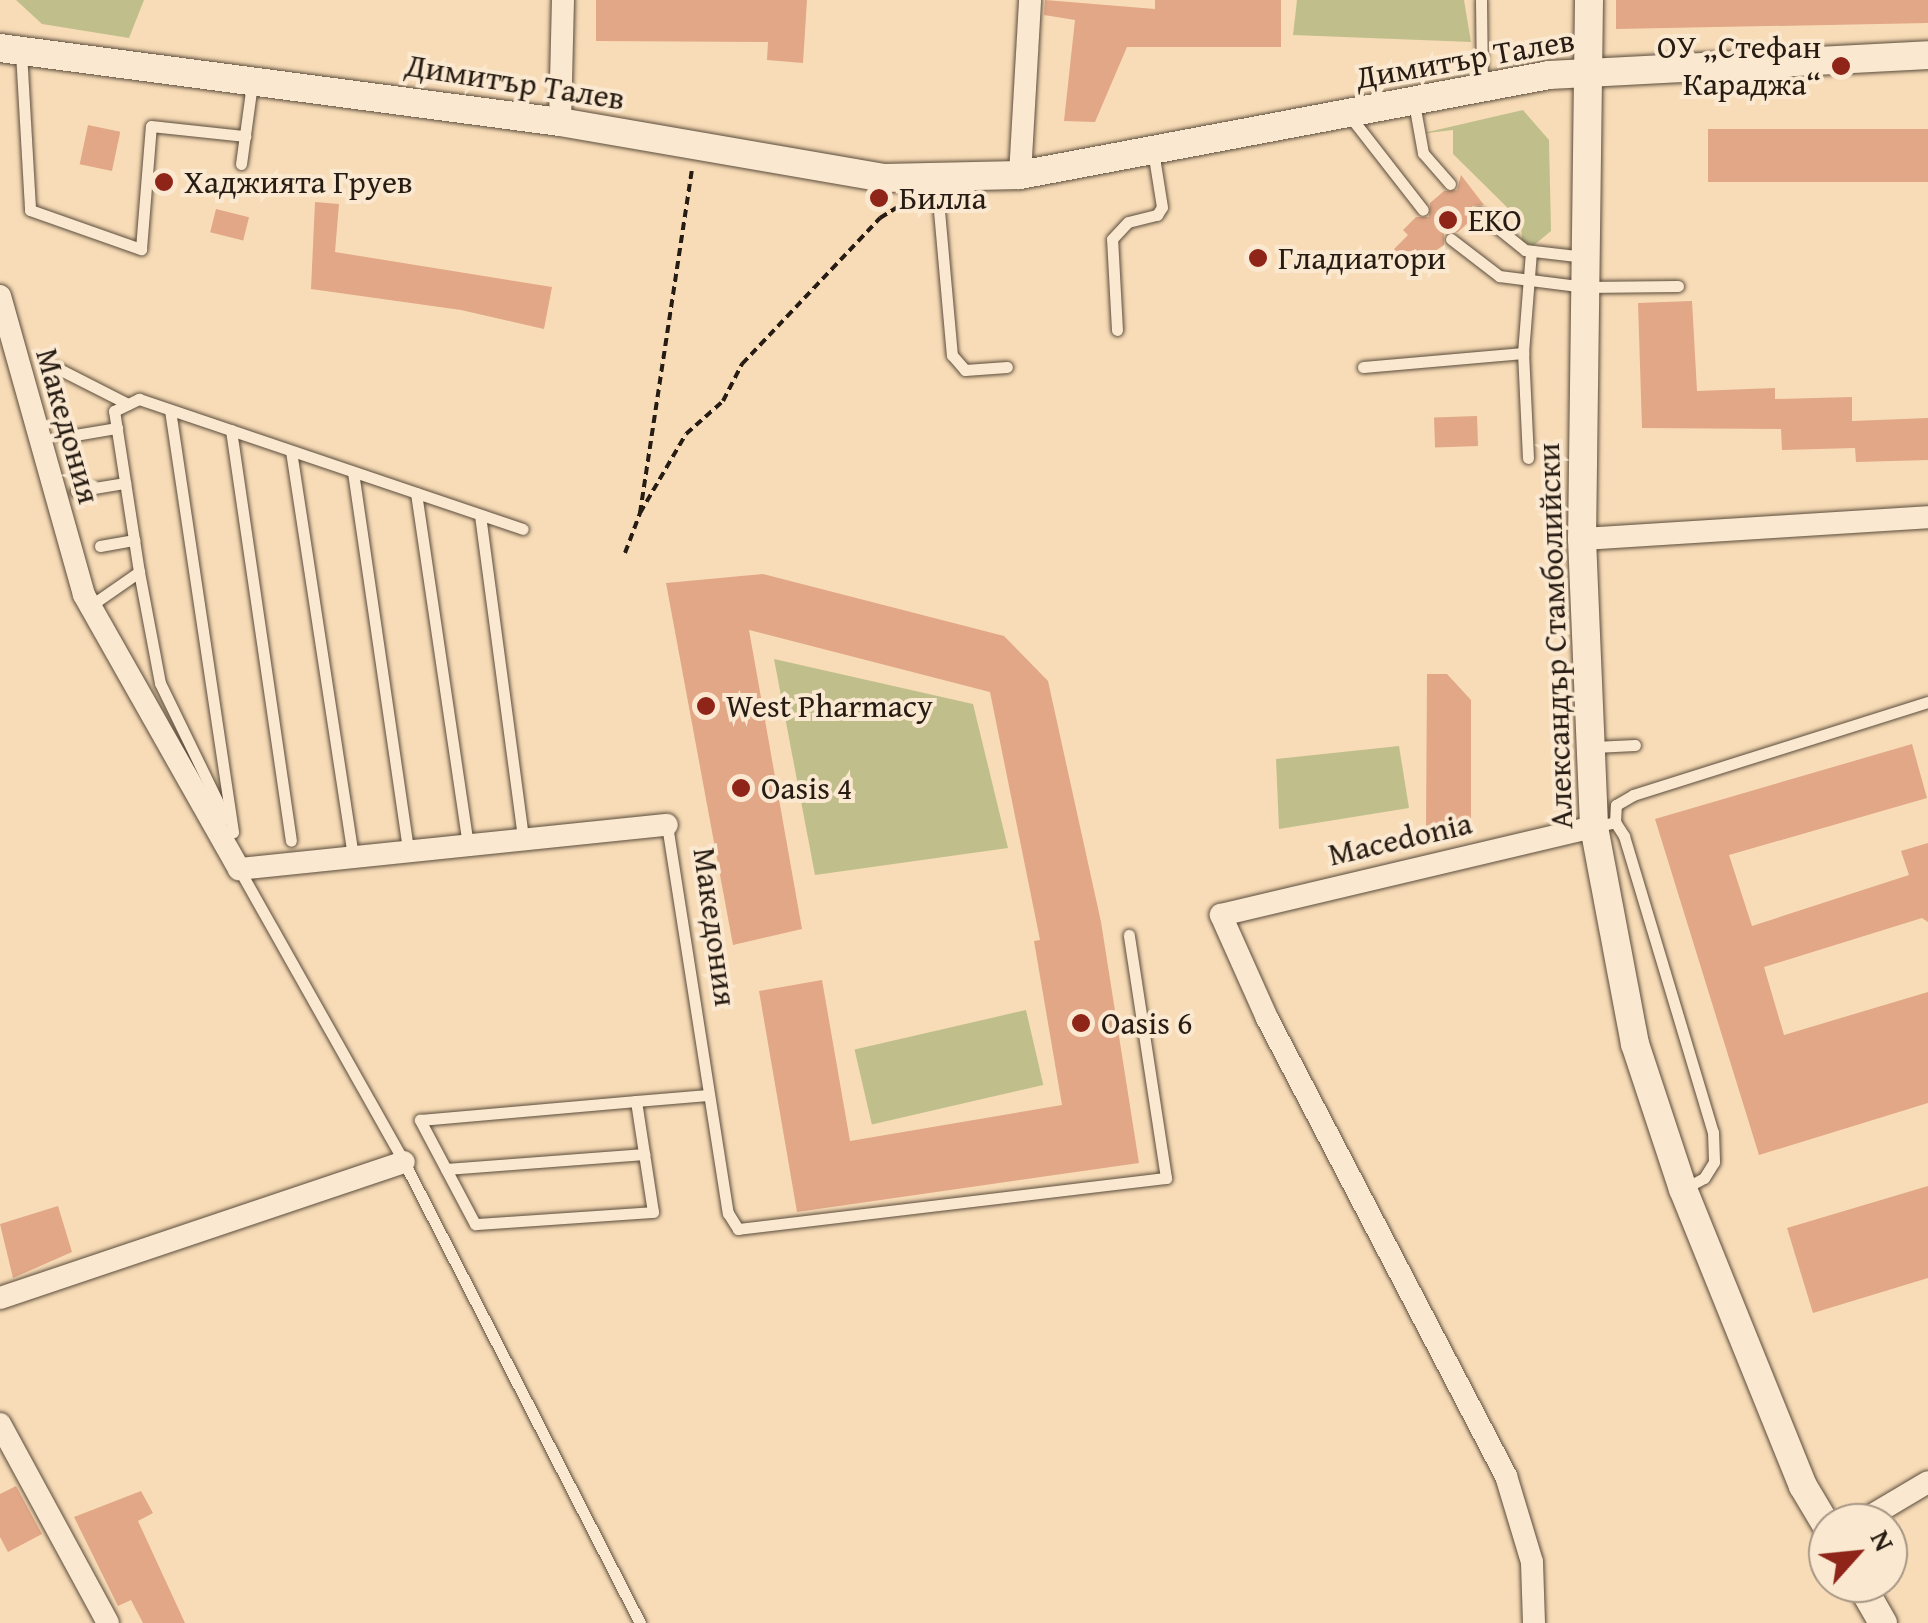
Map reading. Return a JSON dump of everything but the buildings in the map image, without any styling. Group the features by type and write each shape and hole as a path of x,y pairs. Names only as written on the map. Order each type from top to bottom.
{"street":[{"path":"560,122 563,0"},
{"path":"1020,175 1030,0"},
{"name":"Александър Стамболийски","path":"1589,0 1582,539 1589,747 1604,824 1635,1044 1683,1189 1813,1503"},
{"name":"Димитър Талев","path":"11,48 560,122 884,178 1020,175 1587,72 1928,55"},
{"name":"Македония","path":"0,296 90,606 239,869 666,824"},
{"path":"1582,539 1928,517"},
{"name":"Macedonia","path":"1534,1623 1532,1562 1506,1476 1267,1018 1221,916 1604,824"},
{"path":"0,1298 404,1162"},
{"path":"0,1424 108,1623"},
{"path":"1893,1503 1928,1482"}],"lane":[{"path":"1480,0 1482,91"},
{"path":"11,48 30,210 141,249 151,126 245,136"},
{"path":"241,164 253,80"},
{"path":"1414,103 1423,153 1450,184"},
{"path":"1349,115 1423,210"},
{"path":"1116,330 1112,239 1128,222 1157,215 1162,207 1152,151"},
{"path":"936,177 952,355 965,370 1007,367"},
{"path":"1479,213 1531,252 1585,256"},
{"path":"1451,239 1490,272 1526,280 1585,287 1678,286"},
{"path":"1528,458 1523,353 1531,252"},
{"path":"1363,366 1523,353"},
{"path":"54,367 128,404"},
{"path":"170,410 232,832 160,683 114,411 139,399 524,529"},
{"path":"63,436 117,428"},
{"path":"230,430 292,840"},
{"path":"291,451 352,857"},
{"path":"354,472 408,851"},
{"path":"76,491 125,483"},
{"path":"416,493 468,844"},
{"path":"480,515 522,839"},
{"path":"100,546 134,540"},
{"path":"90,606 139,572"},
{"path":"1683,1189 1704,1178 1714,1162 1713,1132 1631,854 1604,824 1616,806 1633,795 1928,702"},
{"path":"1589,747 1635,746"},
{"name":"Македония","path":"666,824 728,1213 738,1229 751,1232 1157,1183 1168,1168 1130,934"},
{"path":"239,869 404,1162 640,1623"},
{"path":"636,1101 653,1212 475,1224 420,1120 636,1101 708,1095"},
{"path":"446,1170 644,1154"}],"path":[{"path":"640,513 696,146"},
{"path":"625,553 640,513 686,434 723,401 742,364 880,218 903,204 908,189"}],"shaded area":[{"path":"16,0 144,0 129,38 42,24"},
{"path":"1297,0 1464,0 1471,42 1293,35"},
{"path":"1523,110 1549,140 1551,231 1533,246 1522,241 1521,221 1453,154 1453,130 1419,134"},
{"path":"774,659 973,704 1008,848 815,875"},
{"path":"1399,746 1409,808 1279,829 1276,759"},
{"path":"1026,1010 1043,1085 872,1125 855,1050"}],"place":[{"name":"ОУ „Стефан Караджа“","path":"1841,66"},
{"name":"Хаджията Груев","path":"164,182"},
{"name":"Билла","path":"879,198"},
{"name":"EKO","path":"1448,220"},
{"name":"Гладиатори","path":"1258,258"},
{"name":"West Pharmacy","path":"706,706"},
{"name":"Oasis 4","path":"741,788"},
{"name":"Oasis 6","path":"1081,1023"}]}
